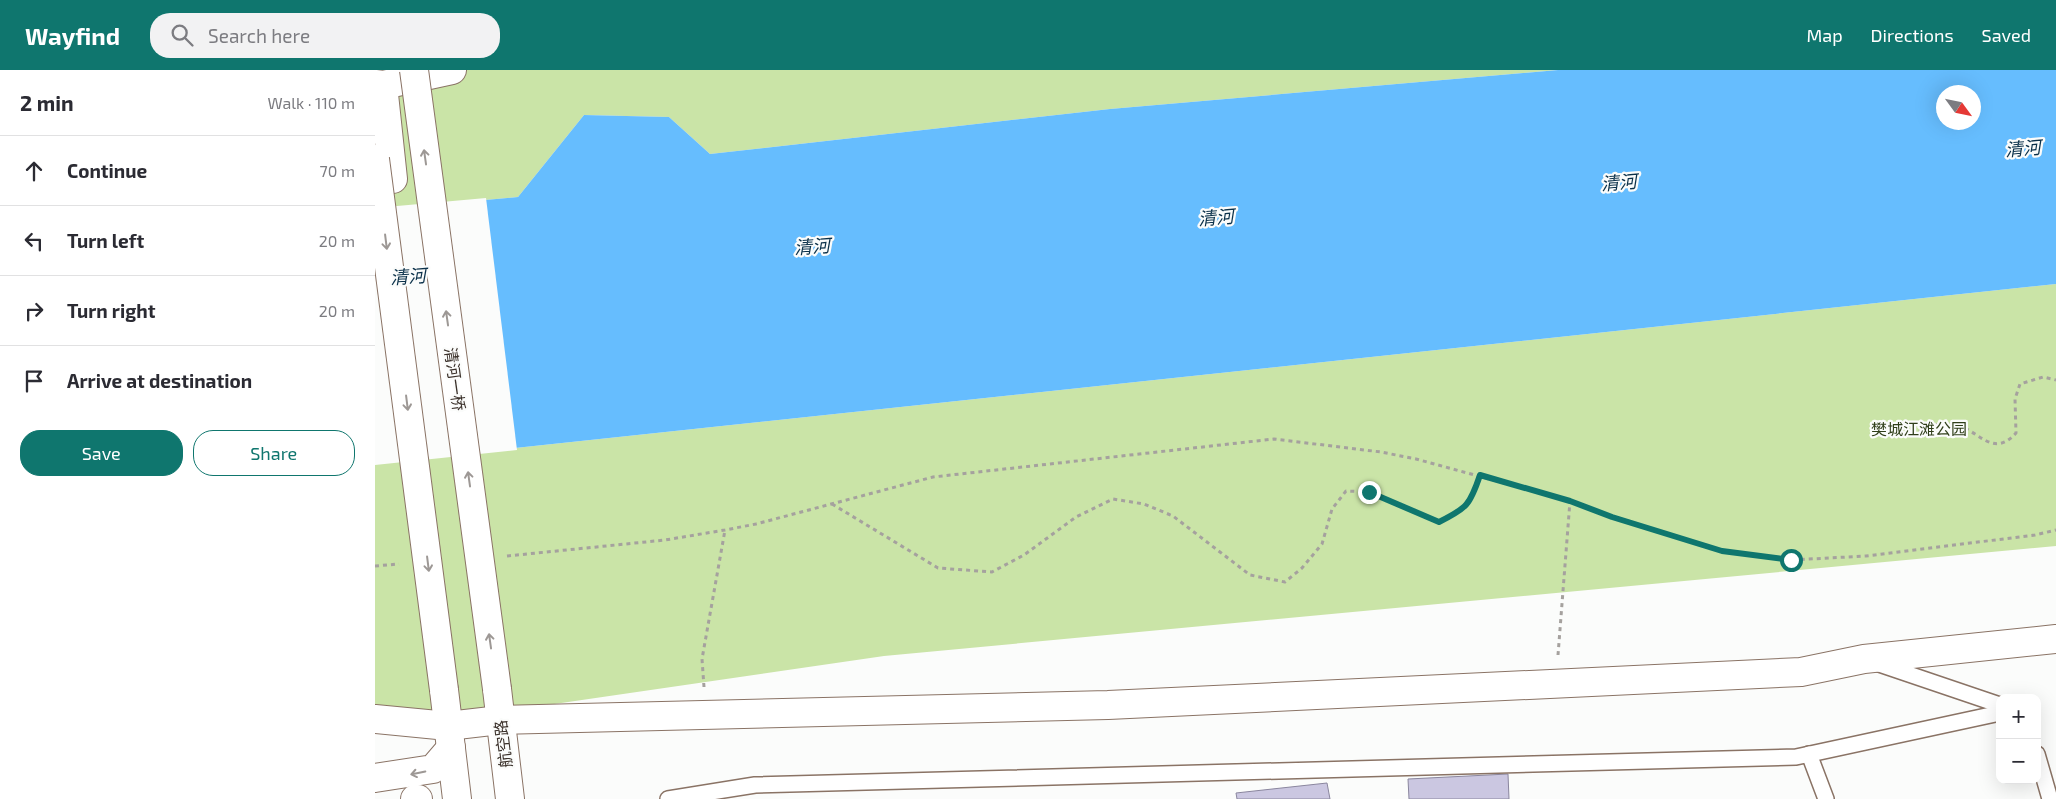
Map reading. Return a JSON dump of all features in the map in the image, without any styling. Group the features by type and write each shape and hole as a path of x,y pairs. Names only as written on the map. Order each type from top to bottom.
{"street":[{"name":"清河一桥","path":"414,70 497,689"},
{"path":"375,179 393,179 379,85 452,70"},
{"path":"375,159 457,799"},
{"path":"375,719 449,737 500,720 1108,705 1801,672 1865,659 2056,639"},
{"name":"航空路","path":"497,689 510,799"},
{"path":"375,778 433,769 449,737"}],"lane":[{"path":"1865,659 1996,704"},
{"path":"668,799 755,785 1796,757 1996,715"},
{"path":"1809,754 1826,799"},
{"path":"2041,768 2050,799"}],"path":[{"path":"1912,435 1934,424 1954,424 1967,429 1987,442 2002,443 2010,440 2016,433 2015,399 2021,384 2043,377 2056,380"},
{"path":"501,557 665,540 725,530 933,477 1274,439 1381,452 1480,475 1570,501 1612,517 1722,551 1791,560 1865,556 2035,535 2056,530"},
{"path":"832,503 938,568 992,572 1024,555 1076,517 1113,499 1137,503 1173,516 1250,575 1285,582 1302,568 1322,544 1332,510 1346,491 1369,492 1439,522 1463,510 1474,494 1480,475"},
{"path":"1555,683 1570,501"},
{"path":"706,714 702,659 725,530"},
{"path":"375,566 404,564"}],"green space":[{"path":"375,70 1558,70 1110,109 710,154 669,117 584,115 518,197 375,210"},
{"name":"樊城江滩公园","path":"2056,284 2056,546 884,656 375,730 375,463"}],"water":[{"name":"清河","path":"1558,70 2056,70 2056,284 375,463 375,210 518,197 584,115 669,117 710,154 1110,109"}],"pier":[{"path":"486,198 517,450 375,465 375,208"}],"building":[{"path":"1508,774 1509,799 1409,799 1408,779"},
{"path":"1327,783 1330,799 1237,799 1236,793"}],"route":[{"path":"1369,492 1439,522 1463,510 1474,494 1480,475 1570,501 1612,517 1722,551 1791,560"}]}
